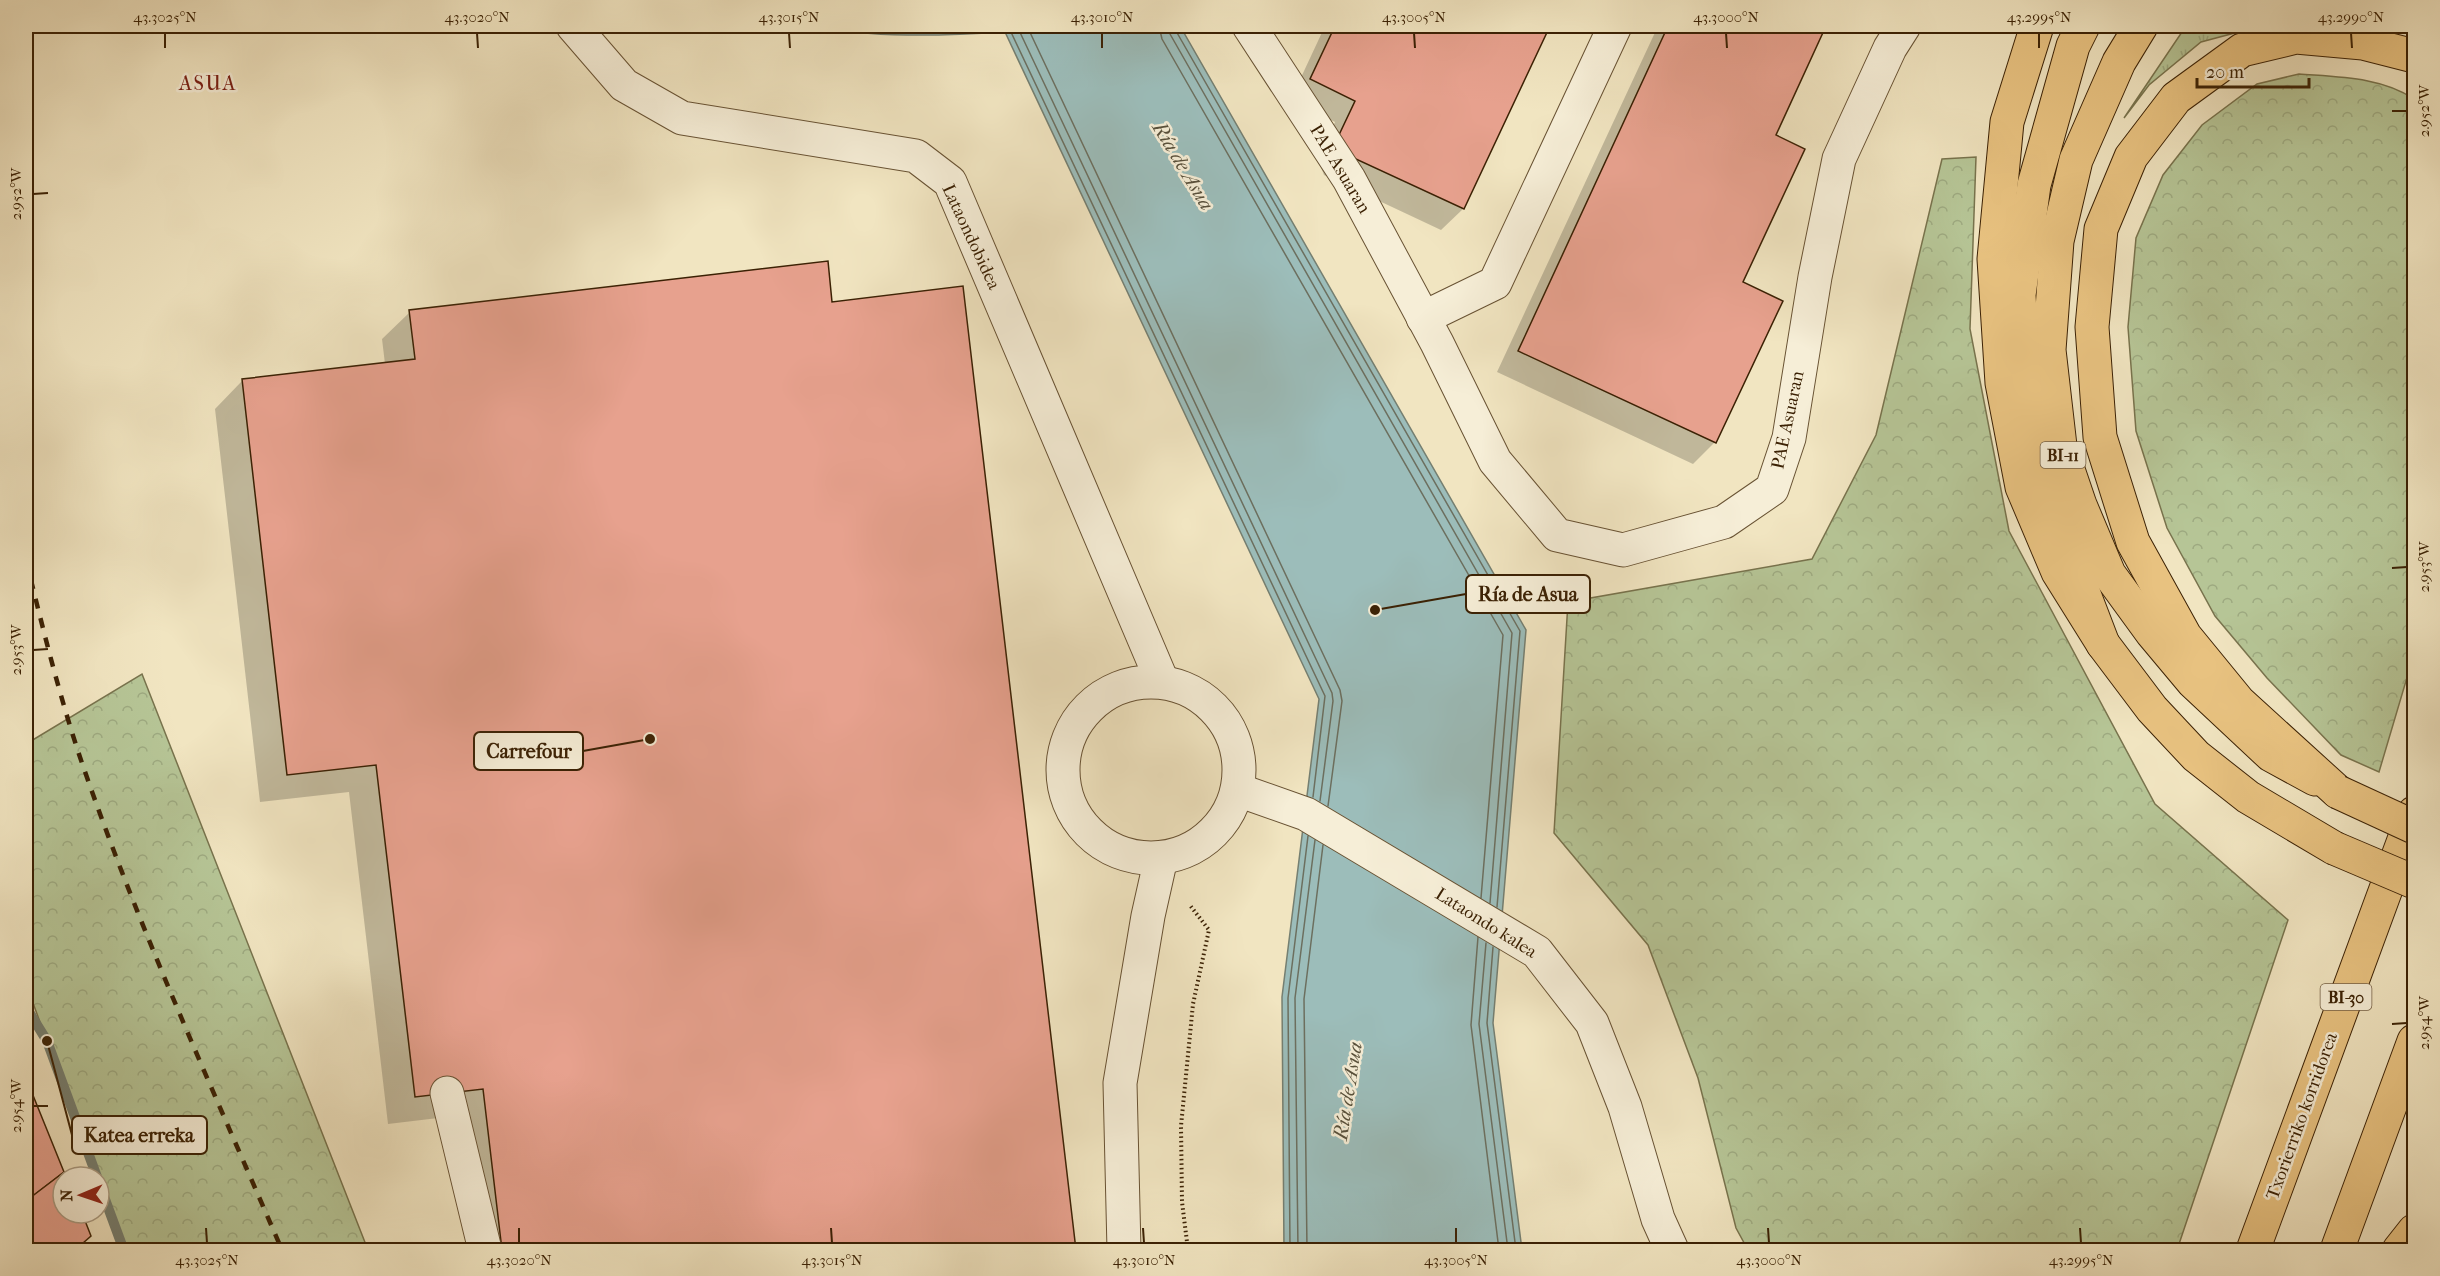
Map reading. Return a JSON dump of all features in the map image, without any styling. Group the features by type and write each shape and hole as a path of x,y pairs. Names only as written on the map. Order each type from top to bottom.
{"main road":[{"name":"BI-11","path":"2037,26 2007,122 1994,259 2002,383 2022,487 2058,572 2103,644 2152,709 2196,756 2248,797 2334,848 2415,882"},
{"name":"BI-11","path":"2141,26 2119,62 2076,160 2057,241 2049,350 2060,446 2080,505 2109,574 2151,633 2193,682 2271,755 2338,792 2415,827"},
{"path":"2078,36 2034,185 2019,295 2026,418 2045,492 2103,644"},
{"path":"2338,792 2240,702 2192,645 2133,542 2100,437 2092,327 2101,229 2131,157 2176,98 2242,50 2296,37 2363,43 2415,56"},
{"name":"Txorierriko korridorea","path":"2253,1251 2415,813"},
{"path":"2337,1251 2415,1041"},
{"path":"2399,1251 2415,1231"}],"street":[{"name":"Lataondobidea","path":"573,26 624,86 682,118 916,156 950,182 1162,681"},
{"name":"PAE Asuaran","path":"1249,26 1349,179 1423,318 1495,461 1557,535 1623,550 1724,522 1772,489 1789,438 1815,277 1839,159 1890,48 1904,26"},
{"path":"1423,318 1495,283 1615,26"},
{"path":"1162,681 1191,690 1215,707 1232,732 1239,760 1238,790 1228,815 1210,837 1187,852 1161,858 1132,857 1106,846 1084,828 1069,804 1063,776 1065,748 1075,725 1091,705 1112,690 1136,682 1162,681"},
{"name":"Lataondo kalea","path":"1238,790 1306,814 1537,952 1592,1023 1624,1107 1658,1219 1672,1251"},
{"path":"1124,1251 1120,1083 1148,916 1161,858"},
{"path":"447,1093 485,1251"}],"path":[{"path":"1188,904 1209,930 1193,1004 1181,1126 1182,1202 1188,1251"}],"green space":[{"path":"2186,26 2261,26 2201,42 2149,85 2124,118"},
{"path":"2299,74 2374,82 2414,99 2414,654 2379,772 2341,755 2267,678 2215,616 2167,528 2136,431 2128,327 2136,238 2163,175 2202,125 2257,84"},
{"path":"1976,157 1970,329 2009,531 2155,804 2288,920 2177,1250 1748,1250 1736,1228 1698,1078 1648,945 1554,833 1568,602 1812,559 1876,435 1942,159"},
{"path":"142,674 368,1250 119,1250 123,1247 111,1215 111,1165 93,1165 26,984 26,744"}],"water":[{"path":"811,26 1180,26 1526,630 1493,1023 1522,1250 1284,1250 1282,997 1319,699 1005,32 907,35 858,33"}],"building":[{"path":"1335,26 1550,26 1464,209 1345,154 1338,137 1355,101 1310,79"},
{"path":"1668,26 1826,26 1776,135 1805,149 1743,282 1783,301 1716,443 1518,351"},
{"path":"828,261 832,302 963,286 1076,1250 502,1250 483,1089 415,1097 376,765 287,775 242,379 415,359 409,310"},
{"path":"26,1078 61,1165 51,1165 51,1182 26,1201"},
{"path":"51,1182 51,1225 87,1225 91,1236 75,1250 26,1250 26,1201"}],"waterway":[{"path":"26,1007 47,1041 93,1165"},
{"path":"111,1216 123,1248 119,1250"}],"railway":[{"path":"26,560 67,715 105,828 178,1010 282,1250"}],"place":[{"name":"Ría de Asua","path":"1375,610"},
{"name":"Carrefour","path":"650,739"},
{"name":"Katea erreka","path":"47,1041"}],"district":[{"name":"ASUA","path":"208,83"}]}
